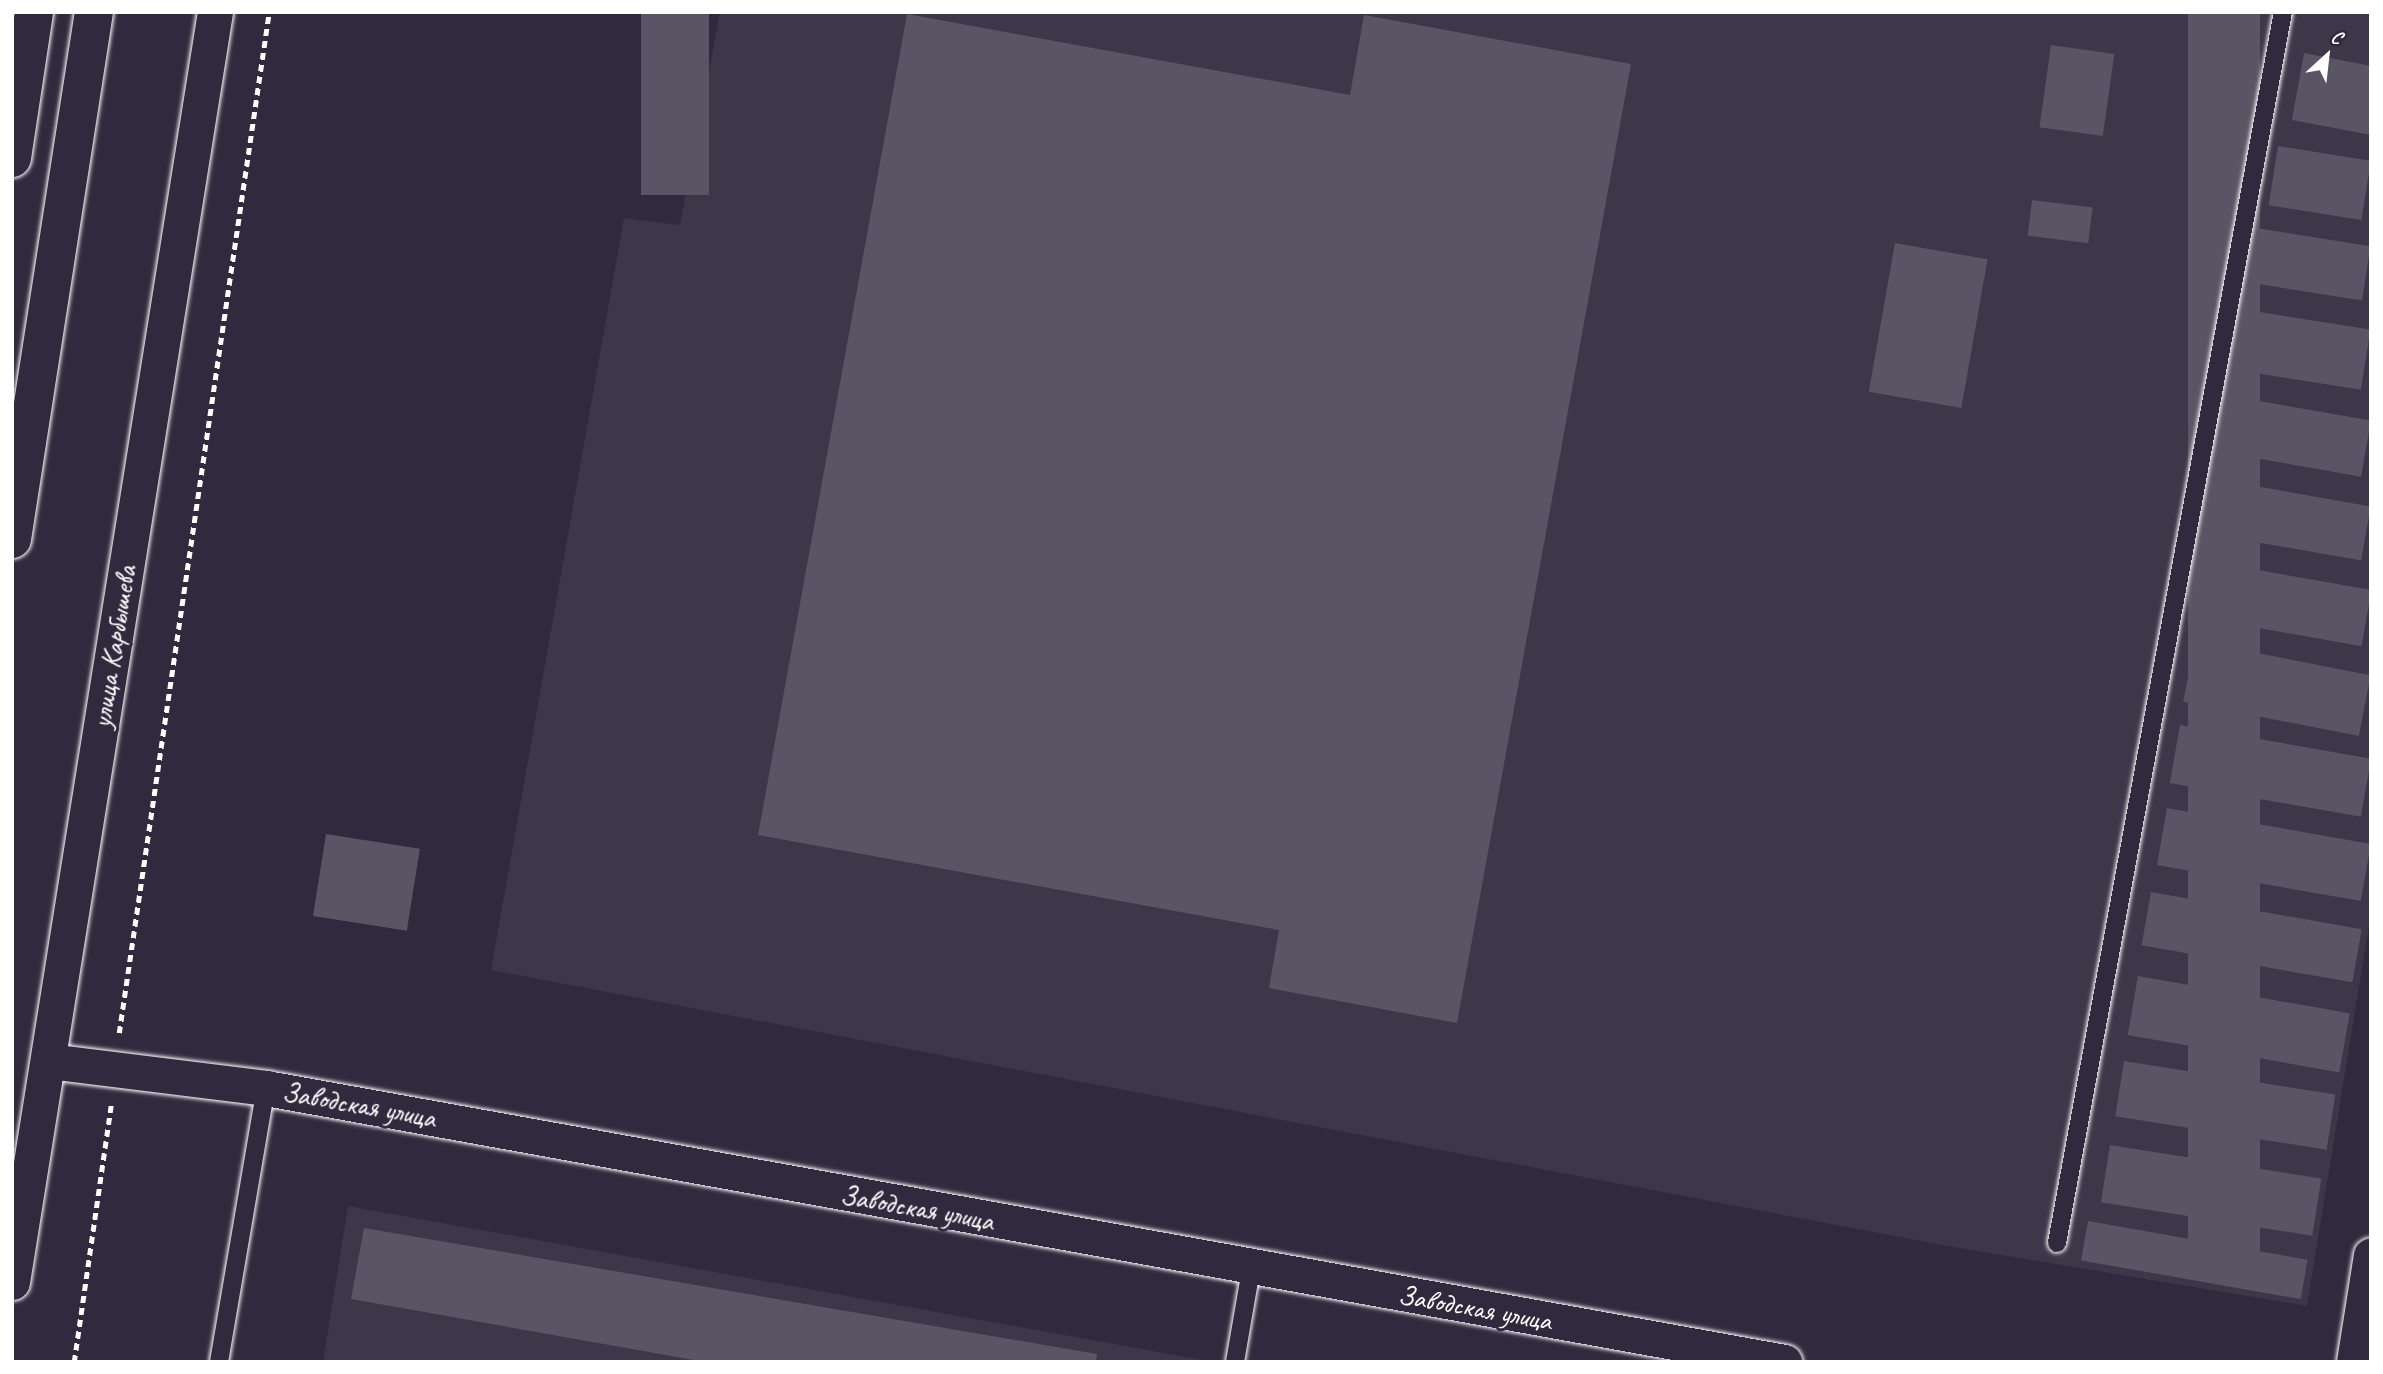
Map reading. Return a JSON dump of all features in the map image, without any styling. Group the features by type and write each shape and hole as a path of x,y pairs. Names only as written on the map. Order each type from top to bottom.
{"street":[{"path":"12,158 34,12"},
{"path":"12,539 94,12"},
{"name":"улица Карбышева","path":"12,1282 215,12"},
{"name":"Заводская улица","path":"49,1061 267,1088 1251,1269 1784,1362"},
{"path":"2354,1362 2371,1255"}],"lane":[{"path":"2057,1243 2283,12"},
{"path":"219,1362 267,1088"},
{"path":"1235,1362 1251,1269"}],"path":[{"path":"74,1362 116,1069 125,972 269,12"}],"shaded area":[{"path":"720,12 2371,12 2371,913 2307,1306 1942,1245 491,970 624,218 680,225"},
{"path":"348,1206 1214,1362 323,1362"}],"building":[{"path":"641,12 709,12 709,195 641,195"},
{"path":"2188,12 2260,12 2260,1253 2188,1253"},
{"path":"907,14 1350,95 1364,15 1631,64 1457,1023 1269,988 1279,930 758,835"},
{"path":"2051,45 2114,54 2103,136 2039,127"},
{"path":"2304,53 2371,66 2371,135 2292,120"},
{"path":"2278,146 2371,161 2361,220 2269,205"},
{"path":"2032,200 2093,207 2088,243 2028,236"},
{"path":"2256,228 2371,246 2362,300 2247,282"},
{"path":"1895,243 1988,259 1961,408 1869,392"},
{"path":"2247,310 2370,330 2361,390 2237,370"},
{"path":"2237,397 2371,421 2361,477 2227,453"},
{"path":"2221,480 2371,506 2361,561 2211,534"},
{"path":"2207,561 2371,590 2362,646 2197,617"},
{"path":"2195,641 2371,675 2359,736 2183,702"},
{"path":"2180,725 2371,759 2361,817 2170,783"},
{"path":"2167,808 2371,844 2361,901 2157,865"},
{"path":"326,834 420,849 407,931 313,916"},
{"path":"2151,892 2362,929 2352,982 2142,945"},
{"path":"2138,976 2350,1013 2339,1072 2128,1035"},
{"path":"2124,1061 2335,1094 2327,1150 2115,1116"},
{"path":"2110,1145 2321,1178 2312,1236 2101,1202"},
{"path":"2088,1221 2308,1260 2301,1299 2081,1260"},
{"path":"364,1228 1097,1354 1096,1362 705,1362 351,1299"}]}
